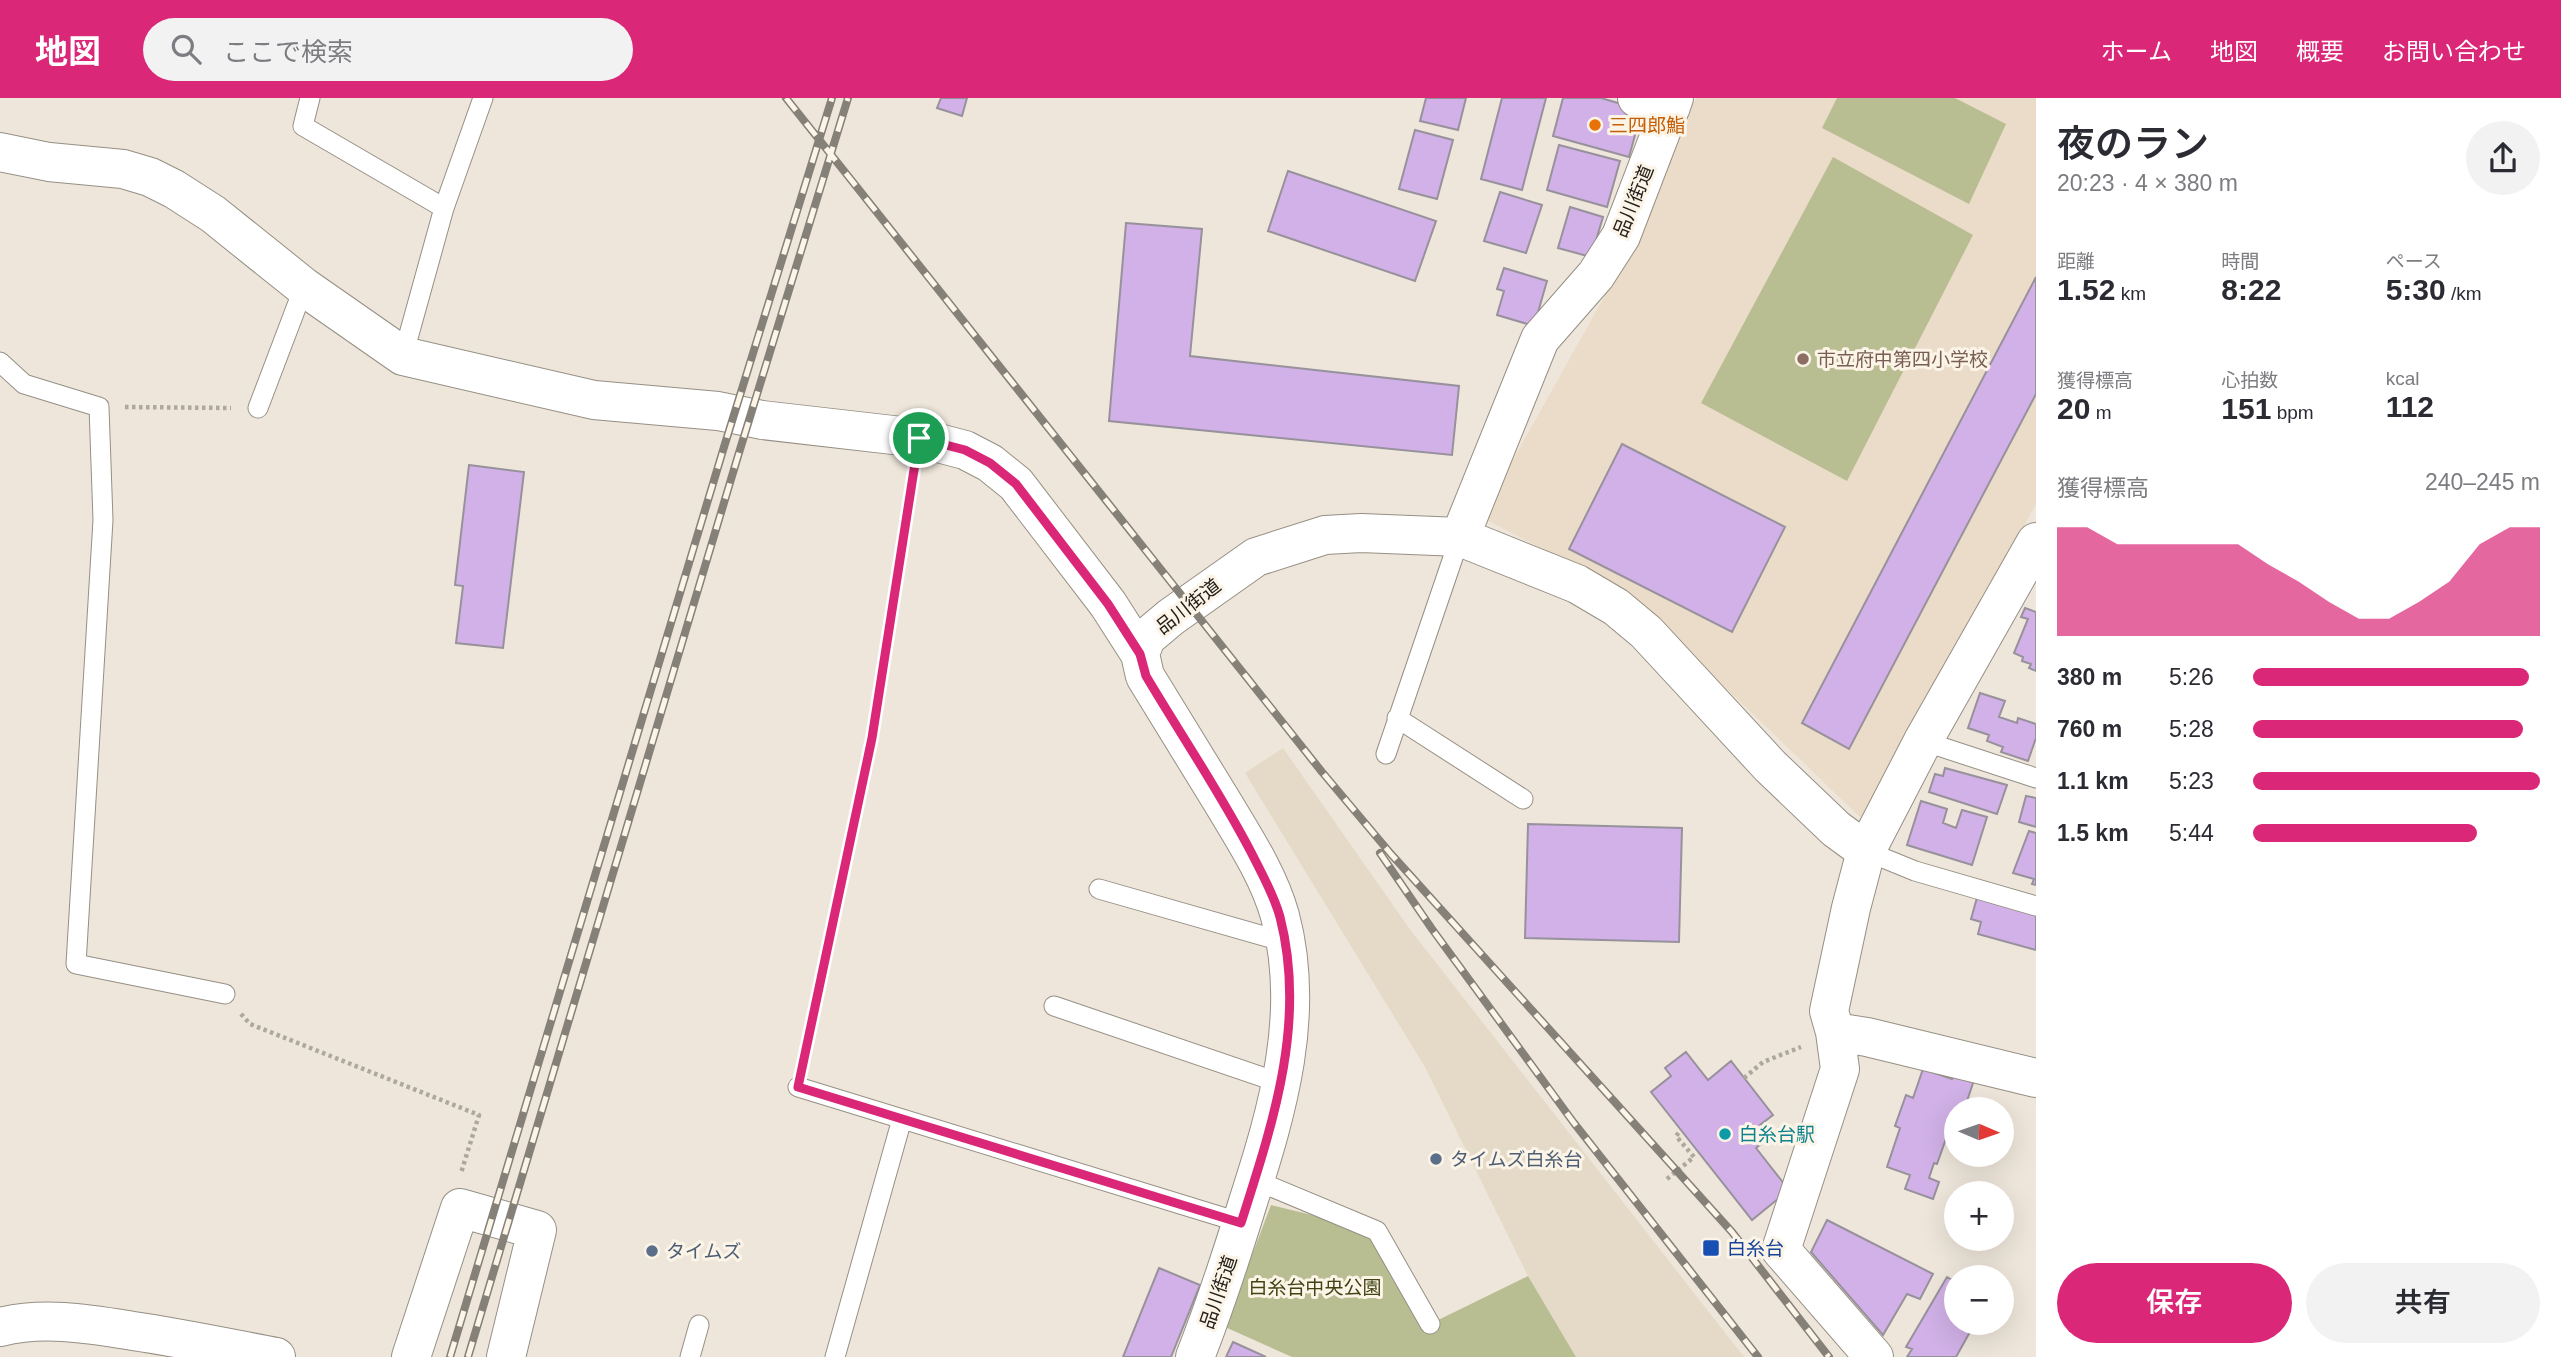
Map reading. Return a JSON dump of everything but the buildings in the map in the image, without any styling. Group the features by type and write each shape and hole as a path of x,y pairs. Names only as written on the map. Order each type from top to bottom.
{"street":[{"name":"品川街道","path":"1195,1357 1216,1301 1283,1084 1290,1034 1290,972 1272,895 1246,843 1146,676 1140,654 1146,638 1171,617 1256,557 1325,535 1361,533 1460,537 1540,339 1596,275 1621,236 1660,101"},
{"path":"0,152 49,162 123,169 150,177 213,214 304,287 402,356 594,400 718,411 762,420 919,438 965,450 990,463 1016,484 1108,604 1140,654"},
{"path":"1460,537 1577,583 1616,607 1646,632 1770,766 1836,829 1866,851"},
{"path":"1874,1357 1781,1250 1840,1069 1829,1011 1850,908 1866,851 1923,741 2036,542"},
{"path":"1835,1032 1867,1037 2036,1078"},
{"path":"411,1357 460,1208 537,1230 506,1357"},
{"path":"0,1327 22,1321 75,1322 276,1357"}],"lane":[{"path":"310,98 303,126 444,208"},
{"path":"402,356 444,208 483,98"},
{"path":"258,408 304,287"},
{"path":"0,362 24,384 99,407 103,520 76,964 225,994"},
{"path":"1386,754 1460,537"},
{"path":"1397,718 1523,799"},
{"path":"1923,741 2036,778"},
{"path":"1866,851 1915,871 2036,906"},
{"path":"1100,889 1285,942"},
{"path":"1054,1006 1283,1084"},
{"path":"798,1087 1241,1223"},
{"path":"835,1357 902,1119"},
{"path":"1255,1180 1377,1231 1430,1324"},
{"path":"690,1357 699,1325"}],"path":[{"path":"99,407 258,408"},
{"path":"798,1087 872,738 919,438"},
{"path":"225,994 250,1024 479,1115 457,1187 460,1208"},
{"path":"1744,1078 1763,1062 1835,1032"},
{"path":"1667,1179 1694,1157 1676,1136 1681,1130"}],"shaded area":[{"name":"市立府中第四小学校","path":"1696,98 2036,98 2036,504 1861,818 1626,592 1481,517 1650,215"},
{"path":"1283,748 1409,928 1744,1357 1576,1357 1528,1276 1425,1067 1245,773"}],"green space":[{"path":"1837,98 1955,98 2006,124 1969,204 1822,128"},
{"path":"1833,157 1973,235 1847,481 1701,403"},
{"name":"白糸台中央公園","path":"1271,1205 1377,1231 1430,1324 1528,1276 1576,1357 1292,1357 1225,1327"}],"railway":[{"path":"786,98 1322,772 1391,854 1732,1232 1829,1357"},
{"path":"450,1357 832,98"},
{"path":"468,1357 848,98"},
{"path":"1380,853 1432,929 1574,1123 1758,1357"}],"place":[{"name":"三四郎鮨","path":"1595,125"},
{"name":"市立府中第四小学校","path":"1803,359"},
{"name":"白糸台駅","path":"1725,1134"},
{"name":"タイムズ白糸台","path":"1436,1159"},
{"name":"白糸台","path":"1711,1248"},
{"name":"タイムズ","path":"652,1251"}],"route":[{"path":"919,438 965,450 990,463 1016,484 1038,512 1108,604 1140,654 1146,676 1241,834 1272,895 1290,972 1290,1034 1283,1084 1241,1223 798,1087 872,738 919,438"}]}
